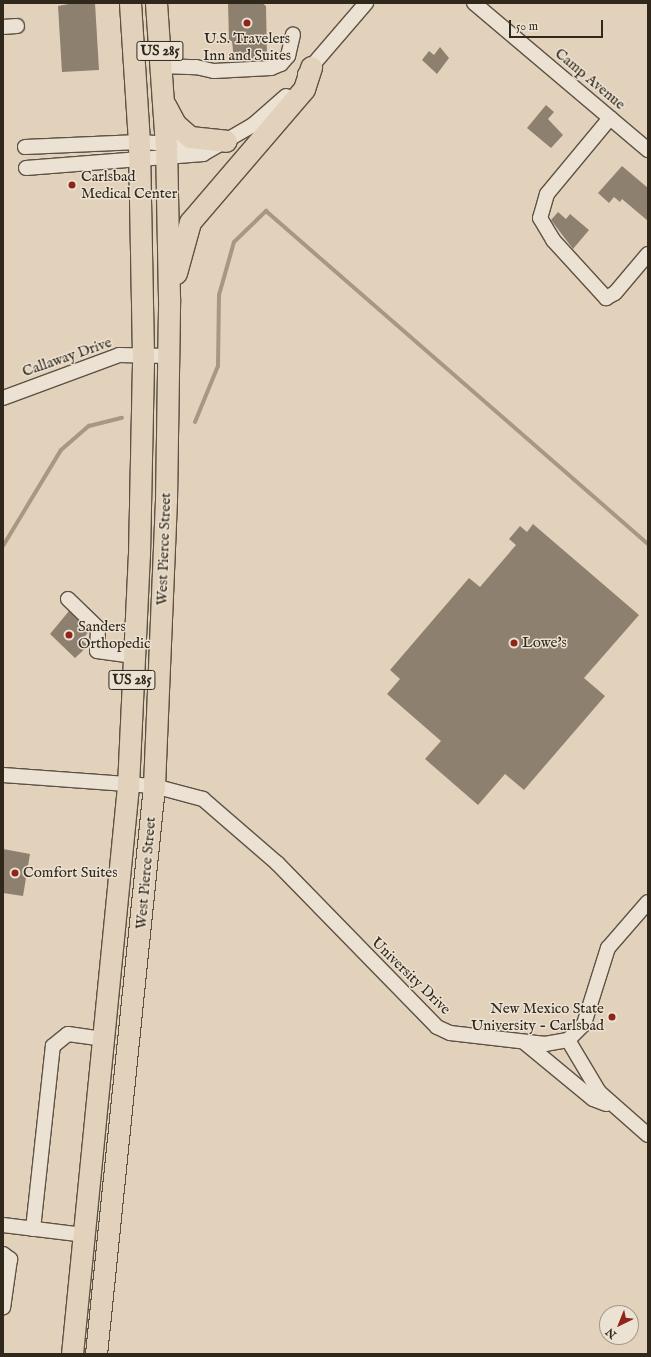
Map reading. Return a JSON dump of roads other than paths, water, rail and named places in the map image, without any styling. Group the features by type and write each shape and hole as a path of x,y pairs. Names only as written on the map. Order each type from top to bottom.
{"highway":[{"name":"West Pierce Street","path":"72,1354 105,1039 128,786 134,656 143,355 139,151 130,3"},
{"name":"West Pierce Street","path":"96,1354 110,1238 154,786 166,500 169,298 166,152 156,3"},
{"path":"169,298 190,222 304,89 311,67"},
{"path":"163,98 175,124 190,137 226,141"},
{"path":"85,1235 110,1238"}],"street":[{"path":"25,147 203,154 226,141 273,109 366,3"},
{"name":"Camp Avenue","path":"474,3 648,150"},
{"path":"3,27 17,26"},
{"path":"161,66 229,72 271,68 282,64 288,56 293,34"},
{"path":"610,118 547,194 540,218 552,240 606,298 615,293 648,254"},
{"path":"26,168 139,151"},
{"name":"Callaway Drive","path":"3,398 119,355 168,356"},
{"path":"68,599 98,628 97,651 134,656"},
{"name":"University Drive","path":"3,775 128,786 154,786 191,794 215,807 277,863 437,1027 463,1035 524,1042 554,1044 568,1040"},
{"path":"648,902 608,948 584,1024 568,1040 599,1092 612,1107 648,1136"},
{"path":"33,1229 53,1046 68,1034 105,1039"},
{"path":"524,1042 593,1099 612,1107"},
{"path":"3,1225 85,1235"},
{"path":"3,1254 10,1259 3,1308"}],"waterway":[{"path":"195,422 218,366 219,295 234,242 266,211 648,544"},
{"path":"3,546 61,450 89,426 122,418"}],"place":[{"name":"U.S. Travelers Inn and Suites","path":"247,23"},
{"name":"Carlsbad Medical Center","path":"72,185"},
{"name":"Sanders Orthopedic","path":"69,635"},
{"name":"Lowe's","path":"514,643"},
{"name":"Comfort Suites","path":"15,873"},
{"name":"New Mexico State University - Carlsbad","path":"612,1017"}]}
